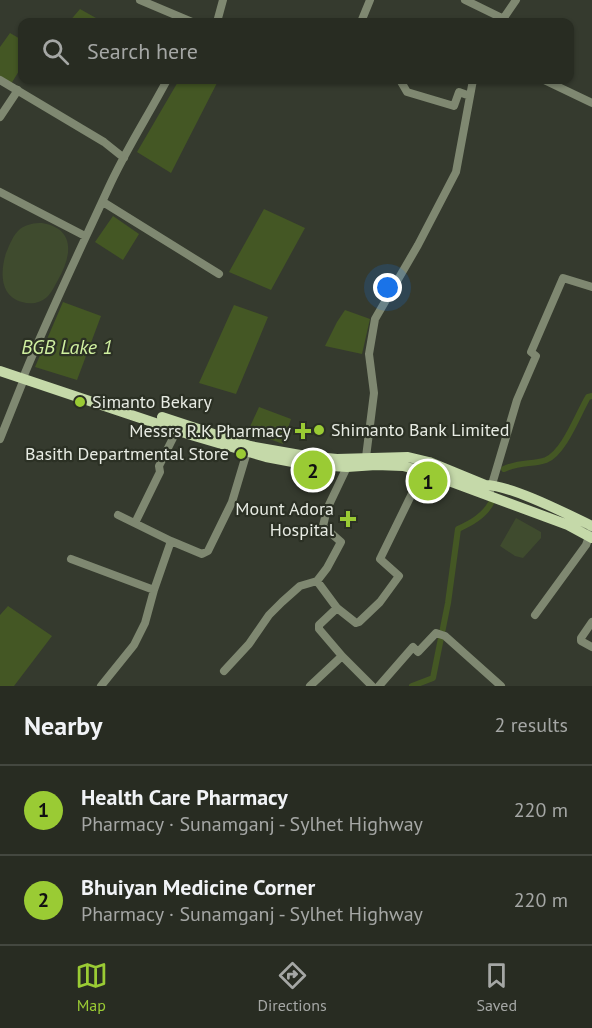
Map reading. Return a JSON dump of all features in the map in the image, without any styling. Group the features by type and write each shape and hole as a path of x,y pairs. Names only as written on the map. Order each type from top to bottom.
{"main road":[{"path":"0,363 25,376 177,430 247,452 303,464 347,468 376,465 425,466"},
{"path":"0,371 25,376 250,446 306,456 344,459 408,457 425,466 485,485 490,490 524,496 592,533"}],"street":[{"path":"140,0 183,18"},
{"path":"218,18 223,0"},
{"path":"363,18 370,0"},
{"path":"465,0 497,18"},
{"path":"504,18 516,0"},
{"path":"0,80 111,147 124,158"},
{"path":"0,439 47,318 85,236 165,84"},
{"path":"402,84 407,92 453,106 459,92 470,96"},
{"path":"366,457 374,393 369,354 375,319 418,245 456,172 472,84"},
{"path":"552,84 592,103"},
{"path":"0,117 18,90"},
{"path":"0,192 85,236"},
{"path":"103,202 219,274"},
{"path":"490,490 517,400 536,356 531,352 563,278 592,286"},
{"path":"135,523 177,430"},
{"path":"118,515 202,554 208,551 232,502 247,452"},
{"path":"317,581 337,608 357,623 380,602 399,576 380,560 425,466"},
{"path":"224,671 282,602 300,586 317,581 327,568 341,542 323,526 327,509 347,468"},
{"path":"535,615 586,545 592,533"},
{"path":"101,686 134,645 145,623 171,541"},
{"path":"70,559 154,590"},
{"path":"337,608 319,625 319,629 372,686"},
{"path":"592,622 581,641 592,647"},
{"path":"379,686 413,648 418,652 436,633 445,636 501,686"},
{"path":"309,686 342,656"}],"shaded area":[{"path":"42,223 61,231 66,238 68,253 62,271 49,294 39,302 25,303 15,299 6,289 3,282 4,260 10,243 18,231 28,225"},
{"path":"516,518 541,532 541,538 523,558 515,556 500,546"}],"water":[{"path":"80,9 96,18 72,18"},
{"path":"10,33 18,38 18,73 11,84 0,77 0,47"},
{"path":"177,84 216,84 171,173 137,152"},
{"path":"264,209 305,228 271,290 229,272"},
{"path":"113,216 139,234 123,260 95,242"},
{"name":"BGB Lake 1","path":"63,302 101,316 77,380 35,367"},
{"path":"234,305 268,317 236,394 199,383"},
{"path":"345,310 370,319 362,354 325,346"},
{"path":"259,407 291,419 283,444 248,431"},
{"path":"8,606 52,636 14,686 0,686 0,615"}],"waterway":[{"path":"504,469 546,460 553,456 565,441 588,397 592,396"},
{"path":"412,686 433,678 448,603 458,529 481,515 491,503"}],"place":[{"name":"Simanto Bekary","path":"80,402"},
{"name":"Shimanto Bank Limited","path":"319,430"},
{"name":"Messrs R.K Pharmacy","path":"303,431"},
{"name":"Basith Departmental Store","path":"241,454"},
{"name":"Bhuiyan Medicine Corner","path":"313,470"},
{"name":"Health Care Pharmacy","path":"428,481"},
{"name":"Mount Adora Hospital","path":"348,519"}]}
